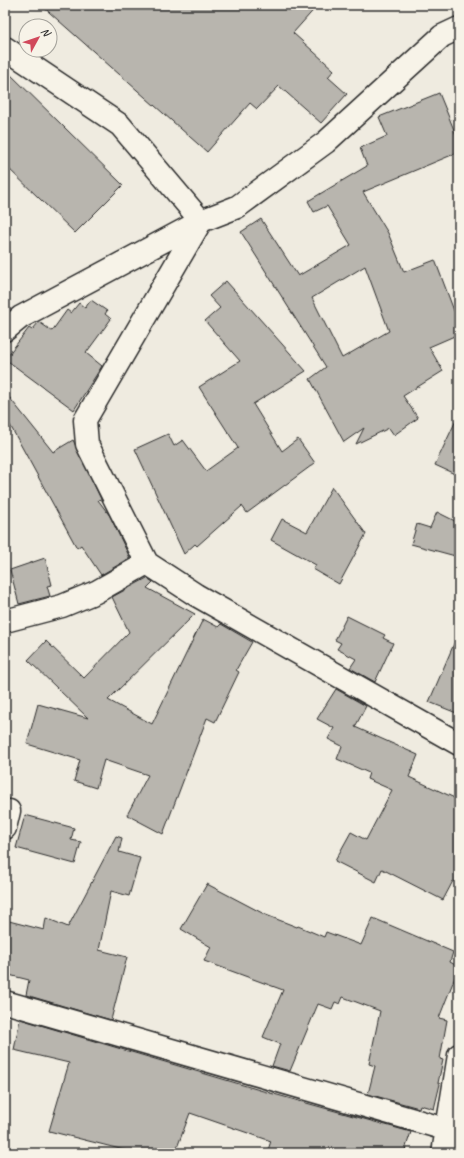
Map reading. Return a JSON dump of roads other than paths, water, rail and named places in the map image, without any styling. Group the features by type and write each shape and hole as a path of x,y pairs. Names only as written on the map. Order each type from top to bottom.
{"street":[{"path":"5,330 21,317 201,221 237,207 326,142 442,36 459,28"},
{"path":"5,48 120,125 201,221"},
{"path":"201,221 85,420 87,444 147,563 196,595 459,744"},
{"path":"5,621 62,606 96,592 147,563"},
{"path":"5,1002 453,1132"},
{"path":"443,1153 453,1132 459,1055"}]}
